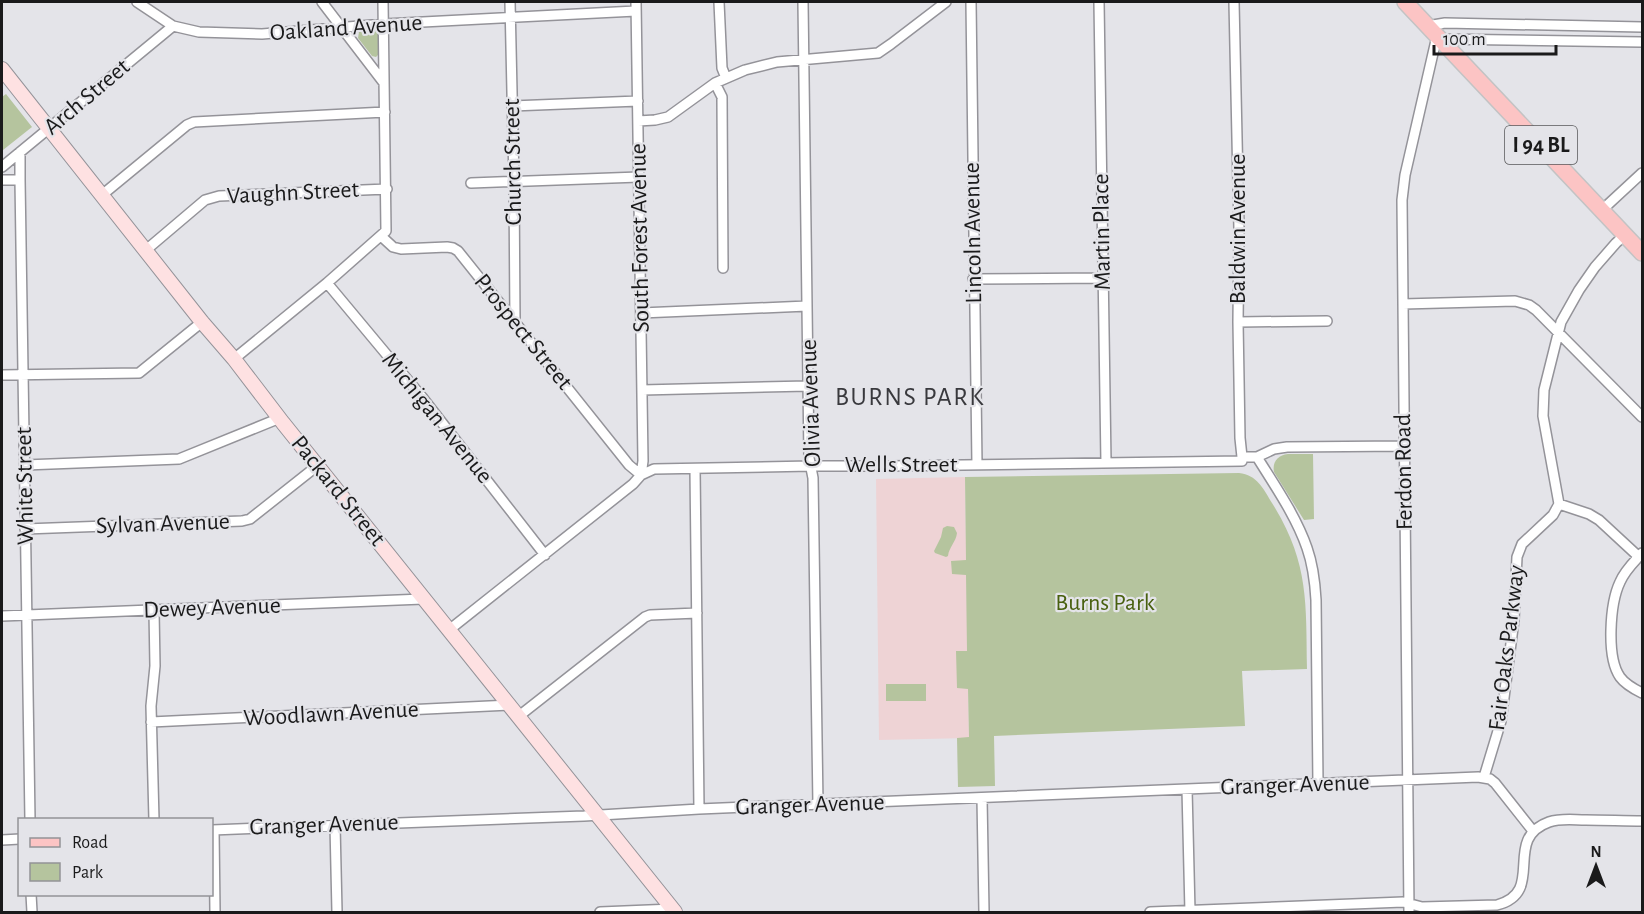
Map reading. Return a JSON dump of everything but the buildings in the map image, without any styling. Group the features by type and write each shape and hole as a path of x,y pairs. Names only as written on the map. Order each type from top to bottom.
{"main road":[{"name":"I 94 BL","path":"1405,2 1642,253"},
{"name":"Packard Street","path":"2,69 674,911"}],"street":[{"name":"Oakland Avenue","path":"137,2 173,26 199,32 262,34 636,6"},
{"path":"322,2 385,84"},
{"path":"234,359 386,231 383,2"},
{"name":"Church Street","path":"510,2 515,322"},
{"path":"719,2 722,68 726,78"},
{"name":"Olivia Avenue","path":"803,2 808,386 810,458 813,478 818,805"},
{"path":"638,121 668,117 715,83 764,65 878,52 891,45 946,2"},
{"name":"Lincoln Avenue","path":"971,2 976,465"},
{"name":"Martin Place","path":"1099,2 1106,463"},
{"name":"Baldwin Avenue","path":"1234,2 1242,457"},
{"name":"South Forest Avenue","path":"636,6 643,461 641,475"},
{"path":"1435,34 1445,23 1642,27"},
{"path":"1517,39 1518,24"},
{"name":"Arch Street","path":"2,167 173,26"},
{"path":"1435,34 1517,39 1642,42"},
{"name":"Ferdon Road","path":"1409,908 1402,304 1403,182 1435,34"},
{"path":"715,83 722,97 723,268"},
{"path":"512,106 638,101"},
{"path":"102,195 187,125 194,122 385,112"},
{"name":"White Street","path":"20,152 30,818"},
{"path":"1602,210 1642,173"},
{"path":"471,183 639,177"},
{"path":"2,180 20,180"},
{"name":"Vaughn Street","path":"146,250 211,197 387,189"},
{"path":"1626,234 1595,267 1561,322 1544,390 1543,416 1558,504 1589,514 1641,555 1626,570 1619,583 1610,631 1615,667 1620,678 1642,693"},
{"name":"Prospect Street","path":"381,236 393,247 400,249 453,248 462,256 629,465 641,475"},
{"path":"973,279 1103,278"},
{"name":"Michigan Avenue","path":"327,283 423,398 545,555"},
{"path":"1402,304 1515,301 1529,305 1559,332 1642,417"},
{"path":"641,314 807,306"},
{"path":"1238,322 1327,321"},
{"path":"2,375 139,373 202,322"},
{"path":"642,390 808,386"},
{"path":"24,465 179,459 280,418"},
{"name":"Wells Street","path":"641,475 654,469 1242,461 1242,457 1257,457 1280,448 1404,446"},
{"path":"1257,457 1298,527 1307,547 1314,573 1318,784"},
{"name":"Sylvan Avenue","path":"25,529 242,521 250,519 317,465"},
{"path":"695,469 699,810"},
{"path":"448,630 545,555 641,475"},
{"name":"Fair Oaks Parkway","path":"1484,777 1501,721 1514,620 1517,557 1522,544 1553,515 1558,504"},
{"name":"Dewey Avenue","path":"2,616 423,599"},
{"path":"154,611 151,706 154,818"},
{"path":"515,711 645,617 697,613"},
{"name":"Woodlawn Avenue","path":"151,722 515,711"},
{"path":"1484,777 1495,783 1533,831"},
{"name":"Granger Avenue","path":"213,830 1484,777"},
{"path":"1187,789 1190,912"},
{"path":"982,798 984,912"},
{"path":"1150,912 1403,902 1409,908 1508,903 1522,886 1528,838 1540,826 1559,820 1642,821"},
{"path":"335,825 337,912"},
{"path":"213,830 215,912"},
{"path":"2,840 18,839"},
{"path":"32,896 32,912"},
{"path":"600,912 674,911"}],"shaded area":[{"path":"965,477 969,738 879,740 876,479"}],"green space":[{"path":"372,30 378,34 378,55 376,57 372,56 358,38 359,32"},
{"path":"6,94 32,127 3,150 2,97"},
{"path":"1288,454 1313,454 1314,519 1304,520 1274,472 1277,460"},
{"name":"Burns Park","path":"1239,473 1255,479 1262,487 1293,544 1303,583 1307,669 1242,671 1245,726 994,736 995,786 958,787 957,738 969,737 968,689 957,688 956,651 967,651 966,575 952,574 951,561 966,560 965,477"},
{"path":"954,527 957,533 946,557 934,551 943,528"},
{"path":"886,684 926,684 926,701 886,701"}],"district":[{"name":"BURNS PARK","path":"910,397"}]}
